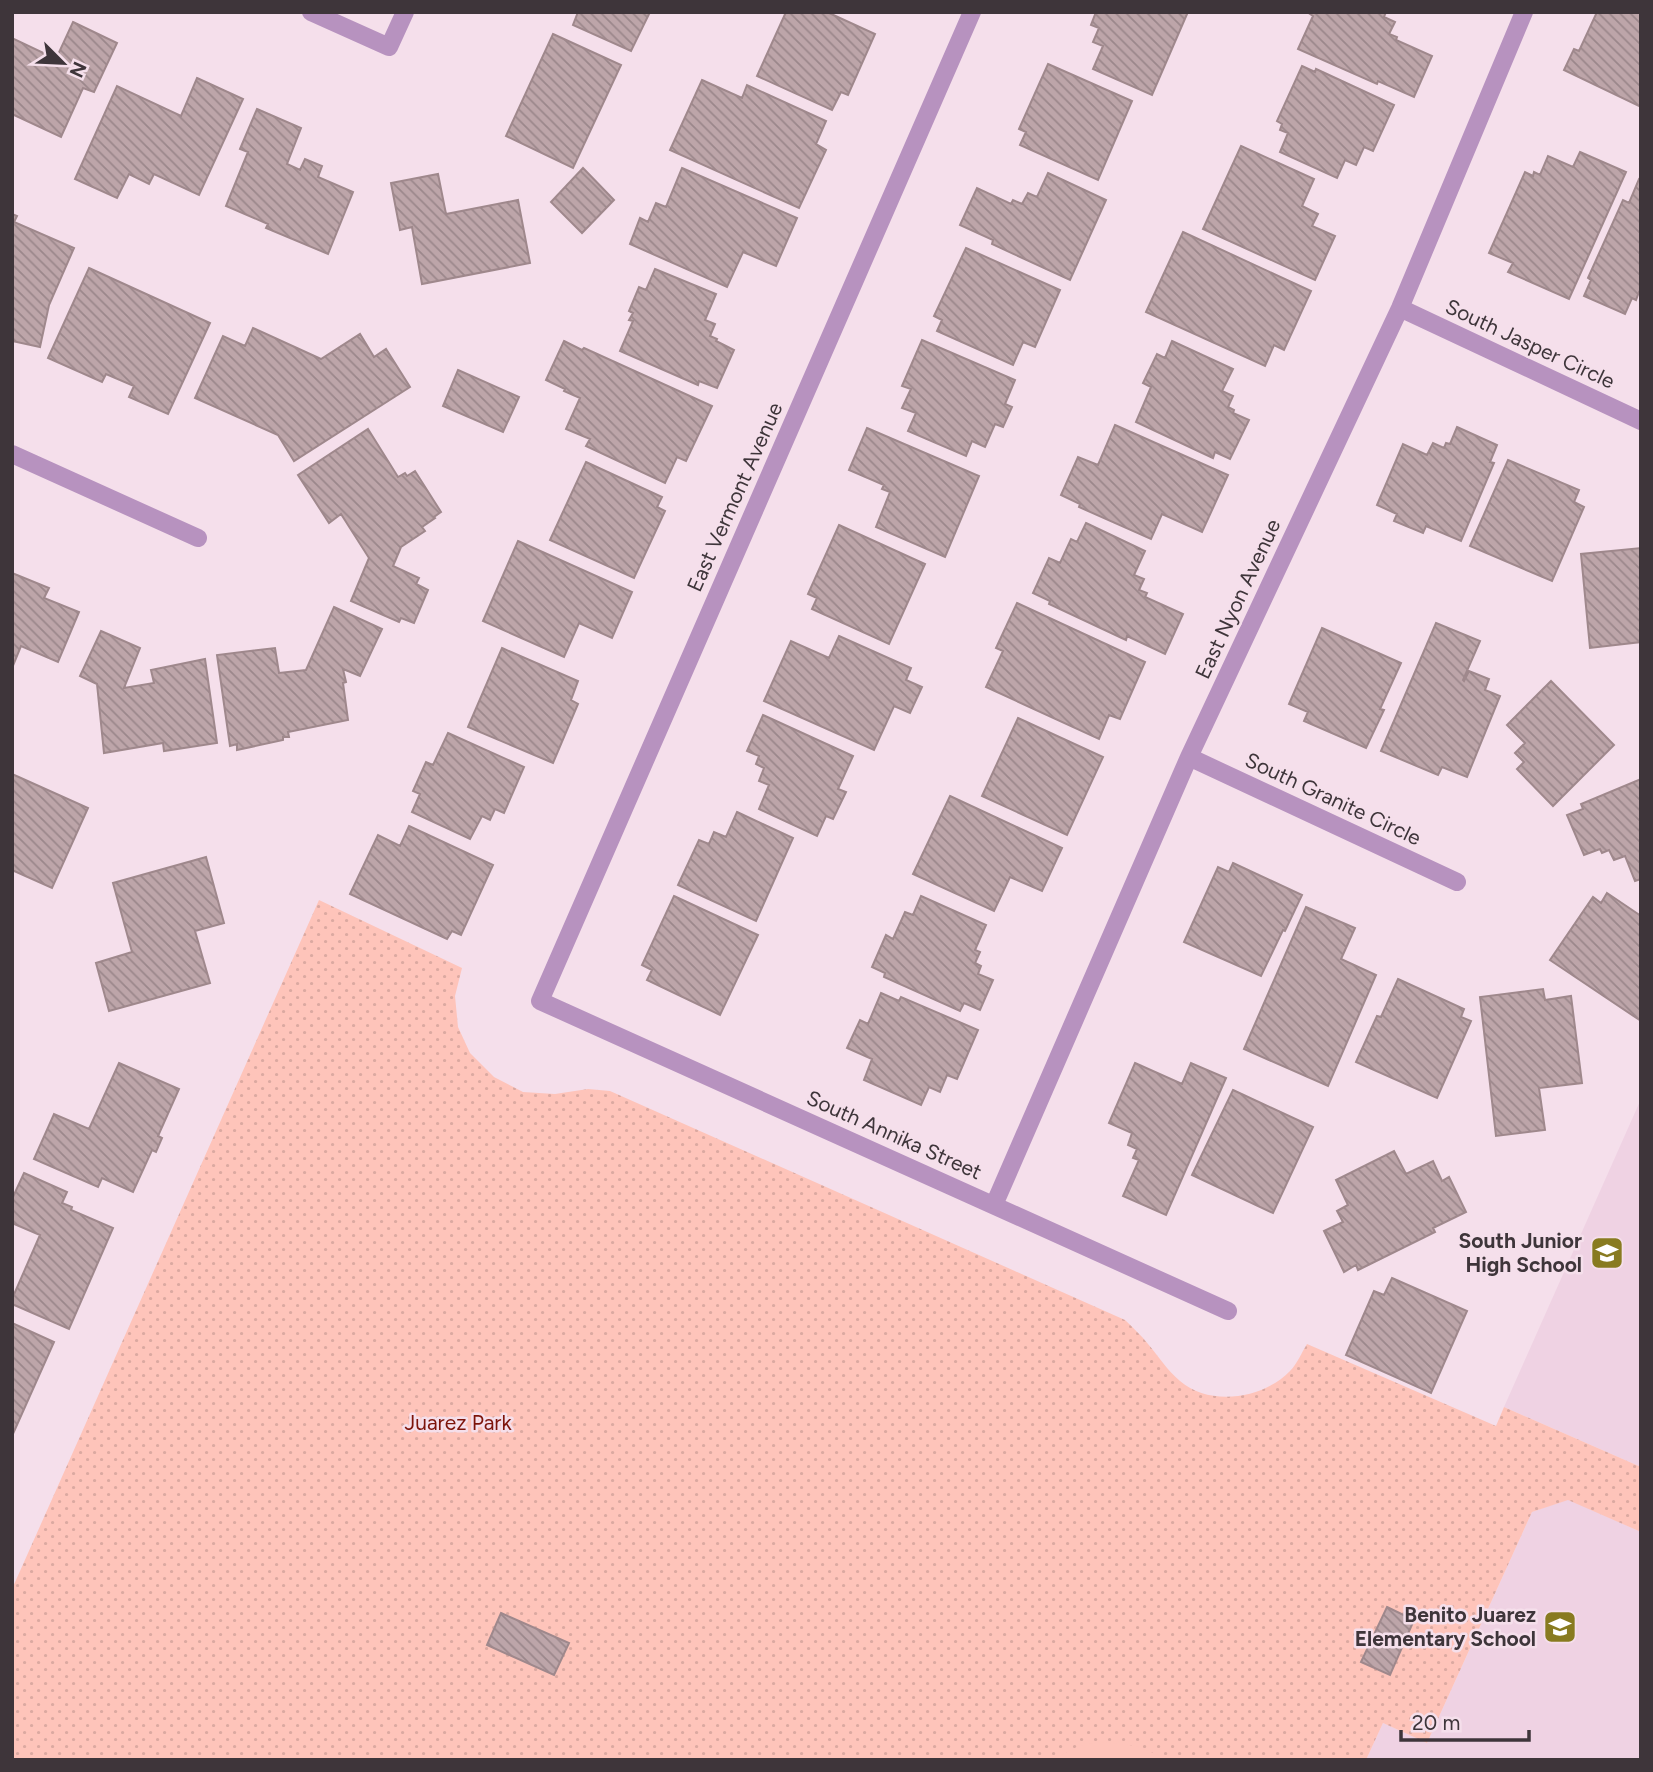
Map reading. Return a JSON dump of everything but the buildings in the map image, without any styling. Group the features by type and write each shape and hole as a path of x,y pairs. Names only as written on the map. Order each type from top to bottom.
{"street":[{"path":"311,12 389,47 405,12"},
{"name":"East Vermont Avenue","path":"540,1001 972,12"},
{"name":"East Nyon Avenue","path":"994,1205 1189,757 1400,308 1524,12"},
{"name":"South Jasper Circle","path":"1400,308 1641,421"},
{"path":"12,454 198,538"},
{"name":"South Granite Circle","path":"1189,757 1457,882"},
{"name":"South Annika Street","path":"540,1001 1228,1311"}],"shaded area":[{"name":"South Junior High School","path":"1641,1099 1641,1467 1504,1407"},
{"name":"Benito Juarez Elementary School","path":"1568,1499 1641,1532 1641,1760 1366,1760 1383,1723 1427,1743 1532,1512"}],"green space":[{"name":"Juarez Park","path":"319,900 462,968 455,996 458,1027 470,1053 494,1077 523,1092 555,1094 588,1089 610,1091 1125,1320 1175,1377 1192,1389 1206,1394 1236,1396 1266,1388 1290,1371 1307,1344 1496,1426 1504,1407 1641,1467 1641,1532 1568,1500 1532,1512 1427,1743 1383,1723 1366,1760 12,1760 12,1589"},
{"path":"1108,1742 1136,1746 1171,1760 1055,1760 1080,1746"}],"place":[{"name":"South Junior High School","path":"1607,1253"},
{"name":"Benito Juarez Elementary School","path":"1560,1627"}]}
